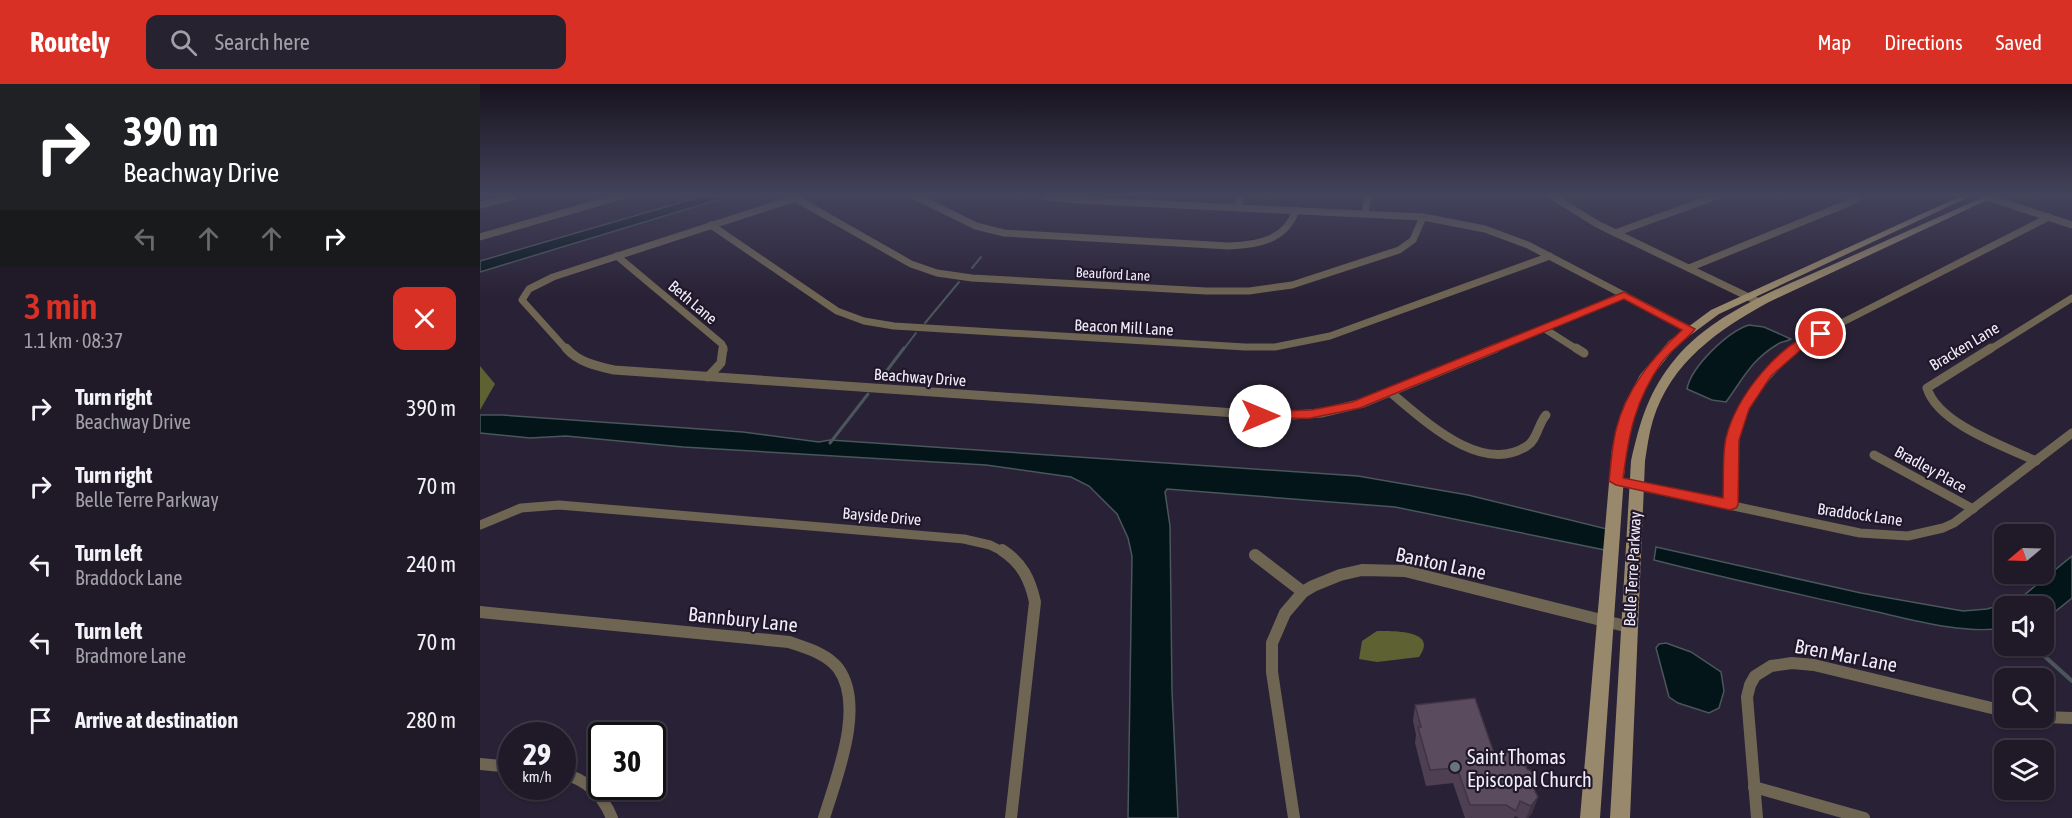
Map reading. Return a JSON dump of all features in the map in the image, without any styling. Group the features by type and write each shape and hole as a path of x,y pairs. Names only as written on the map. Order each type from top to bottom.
{"main road":[{"name":"Belle Terre Parkway","path":"1590,818 1616,481 1623,429 1636,393 1659,358 1689,329 1715,312 1891,230"},
{"name":"Belle Terre Parkway","path":"1620,818 1640,447 1645,422 1656,395 1666,376 1685,353 1706,334 1759,302 1914,230"}],"street":[{"path":"480,237 503,230"},
{"name":"Beachway Drive","path":"695,230 543,280 526,291 522,298 523,302 565,348 582,361 614,370 1269,416 1332,411 1355,405 1624,295"},
{"name":"Beacon Mill Lane","path":"719,230 830,307 864,321 894,326 1245,348 1289,345 1330,336 1550,256"},
{"name":"Beauford Lane","path":"854,230 903,260 937,273 972,278 1249,291 1292,285 1392,253 1407,246 1415,239 1418,230"},
{"path":"993,230 1004,233 1229,246 1256,244 1278,236 1285,230"},
{"path":"1489,230 1550,256 1689,329"},
{"path":"1610,230 1759,302"},
{"path":"1615,233 1623,230"},
{"path":"1689,268 1782,230"},
{"path":"1730,505 1732,440 1742,409 1753,390 1783,358 1800,344 2023,230"},
{"name":"Beth Lane","path":"616,256 722,344 724,359 708,377"},
{"name":"Bracken Lane","path":"2036,461 1944,414 1930,400 1927,388 2072,298"},
{"path":"1545,328 1584,352"},
{"path":"1390,392 1456,444 1486,453 1508,453 1523,448 1534,437 1546,415"},
{"name":"Braddock Lane","path":"1616,481 1850,531 1915,536 1941,530 1973,509 2072,433"},
{"name":"Bradley Place","path":"1874,455 1973,509"},
{"name":"Bayside Drive","path":"480,525 521,508 559,505 963,538 983,542 1002,550 1015,559 1027,574 1035,602 1011,818"},
{"path":"1255,555 1303,592"},
{"name":"Banton Lane","path":"1294,818 1272,643 1280,622 1303,592 1340,575 1362,570 1387,569 1426,576 1629,627"},
{"name":"Bannbury Lane","path":"480,612 789,642 807,646 823,654 842,672 849,690 851,707 846,737 824,818"},
{"name":"Bren Mar Lane","path":"1757,818 1748,692 1755,676 1771,665 1792,662 1814,665 1994,709"},
{"path":"2054,717 2072,718"},
{"path":"480,764 498,766"},
{"path":"576,777 594,788 605,801 612,818"},
{"path":"1754,787 1864,818"}],"green space":[{"path":"480,366 495,384 480,410"},
{"path":"1377,631 1412,634 1419,637 1424,648 1419,657 1377,662 1359,659 1362,641"}],"shaded area":[{"path":"585,230 617,230 480,272 480,261"},
{"path":"1749,325 1764,327 1791,339 1780,343 1761,357 1748,370 1726,402 1712,400 1687,389 1695,371 1711,351 1731,335"},
{"path":"480,415 743,432 819,442 830,440 1358,476 1468,495 1607,529 1605,550 1395,507 1167,489 1165,492 1170,526 1172,691 1178,818 1128,818 1132,556 1128,538 1117,514 1089,486 1071,477 986,465 683,447 566,436 530,438 480,433"},
{"path":"1656,547 1861,593 1963,611 1994,607 1994,629 1970,629 1915,621 1654,560"},
{"path":"2072,556 2072,598 2054,612 2054,596 2023,596 2038,584 2054,584 2054,571"},
{"path":"1666,643 1691,652 1721,672 1724,691 1719,708 1709,713 1678,703 1669,697 1656,648 1659,644"}],"building":[{"name":"Saint Thomas Episcopal Church","path":"1475,698 1494,753 1519,749 1527,769 1536,774 1531,783 1538,797 1531,806 1520,801 1516,811 1506,805 1470,805 1457,768 1430,770 1418,727 1421,727 1415,705"}],"waterway":[{"path":"972,268 981,257"},
{"path":"925,323 959,282"},
{"path":"903,350 916,333"},
{"path":"879,381 904,348"},
{"path":"830,443 868,394"},
{"path":"2044,656 2072,681"}],"place":[{"name":"Saint Thomas Episcopal Church","path":"1455,767"}],"route":[{"path":"1260,416 1332,411 1371,400 1624,295 1689,329 1659,358 1639,386 1630,405 1623,429 1616,481 1730,505 1732,440 1742,409 1753,390 1767,373 1800,344 1821,334"}]}
